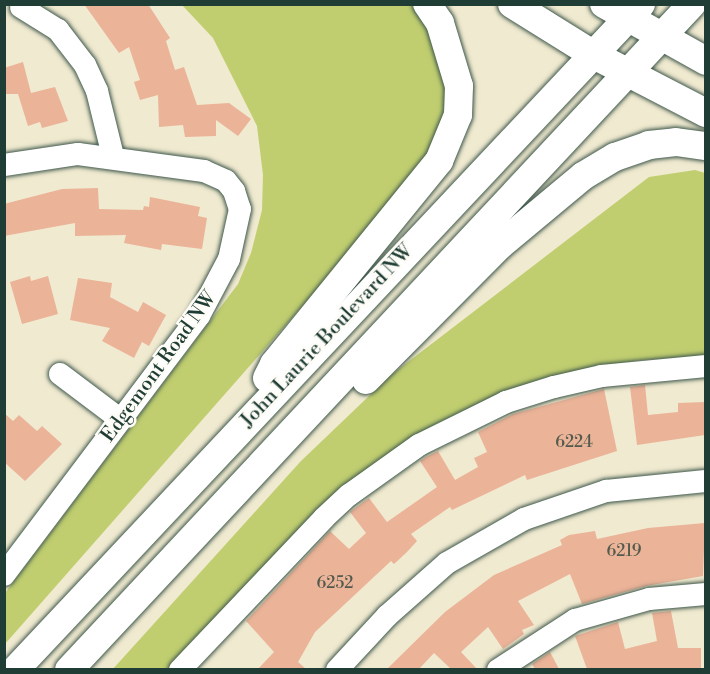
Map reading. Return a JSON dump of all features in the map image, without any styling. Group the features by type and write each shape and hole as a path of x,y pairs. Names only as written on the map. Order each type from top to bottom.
{"main road":[{"path":"249,417 274,364 439,161 458,115 459,86 440,23 427,4"},
{"path":"512,4 594,55 705,113"},
{"name":"John Laurie Boulevard NW","path":"69,669 630,75 692,4"},
{"path":"624,9 662,39 705,61"},
{"name":"John Laurie Boulevard NW","path":"15,669 249,417 594,55 624,9"},
{"path":"197,531 232,508 499,246 583,176 615,157 649,145 676,142 705,146"}],"street":[{"path":"21,7 58,30 85,65 98,91 113,156"},
{"name":"Edgemont Road NW","path":"4,165 69,154 113,156 217,175 234,191 240,210 229,259 212,296 4,575"},
{"path":"180,669 324,518 349,495 419,445 472,416 554,387 602,376 705,366"},
{"path":"60,375 121,420"},
{"path":"337,669 387,616 447,563 524,519 606,491 705,481"},
{"path":"498,669 575,620 649,599 705,594"}],"green space":[{"path":"182,5 412,5 438,47 446,96 441,123 422,170 5,644 5,593 238,284 251,253 262,210 263,175 257,126 213,38"},
{"path":"695,170 705,173 705,356 642,360 582,369 355,479 318,508 170,669 112,670 301,461 391,375 649,177"}],"building":[{"path":"84,4 148,4 170,38 166,41 175,70 184,67 197,105 229,103 251,119 238,136 216,120 216,136 185,137 183,125 159,127 158,95 140,100 134,82 140,80 129,47 119,53"},
{"path":"23,62 31,93 55,87 68,121 42,128 40,122 28,126 18,94 4,94 4,68"},
{"path":"98,188 99,209 143,210 144,206 149,207 150,197 200,207 198,216 207,218 202,249 162,244 161,250 124,243 126,235 75,236 75,223 4,236 4,204 62,189"},
{"path":"30,276 31,281 48,276 58,314 22,324 10,282"},
{"path":"78,278 112,283 110,297 138,312 143,302 166,315 149,346 142,342 134,358 102,341 110,328 70,320"},
{"path":"645,385 648,415 678,412 678,403 705,402 705,435 637,445 630,387"},
{"path":"604,389 617,451 527,480 525,475 452,510 450,507 411,534 417,541 407,552 394,564 391,561 315,632 298,662 306,669 258,669 274,652 246,621 330,531 349,549 366,533 350,512 369,498 387,522 437,487 420,461 426,457 438,451 455,480 478,467 474,458 487,452 478,432 513,414"},
{"path":"4,413 13,421 19,415 37,431 42,426 62,444 25,481 4,462"},
{"path":"705,523 703,576 646,586 582,604 570,574 518,601 534,625 522,630 524,634 503,649 488,627 461,652 477,669 451,669 434,653 419,669 387,669 445,612 494,575 562,545 560,540 569,535 595,531 597,539 648,528"},
{"path":"671,611 678,648 701,648 701,669 587,669 575,636 618,622 625,649 657,641 652,613"},
{"path":"550,652 559,669 535,669 532,664"}]}
